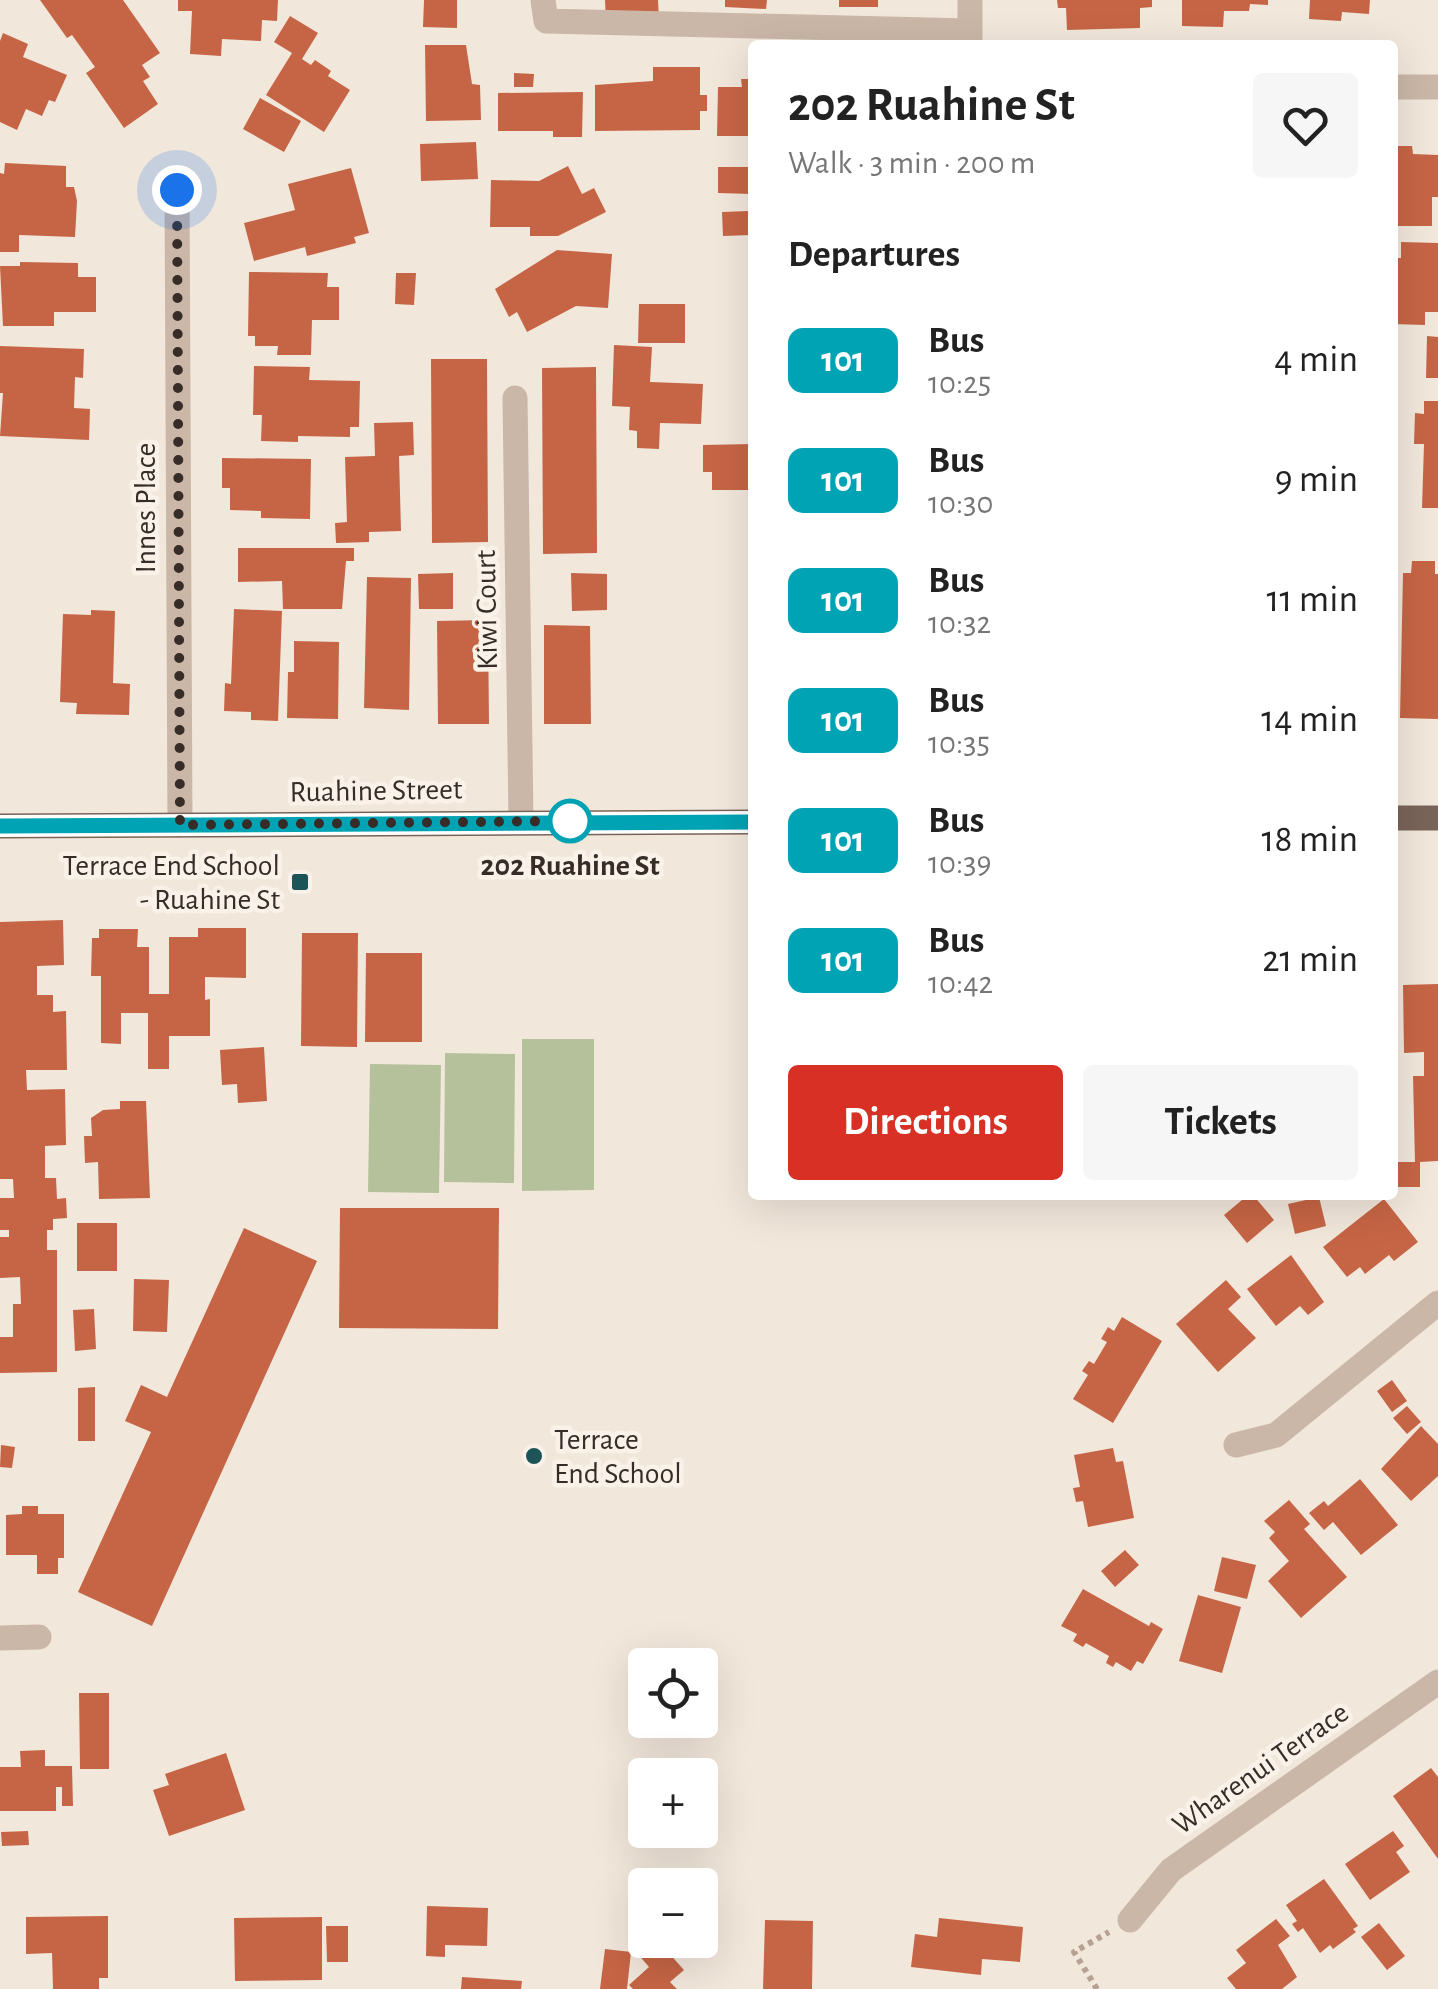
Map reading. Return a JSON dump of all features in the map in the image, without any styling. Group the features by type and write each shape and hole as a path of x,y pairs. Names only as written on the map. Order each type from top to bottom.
{"main road":[{"path":"1398,818 1438,818"},
{"name":"Ruahine Street","path":"0,826 521,820 748,822"}],"street":[{"path":"543,0 546,22 970,38 970,0"},
{"path":"1398,87 1438,87"},
{"name":"Innes Place","path":"177,190 180,825"},
{"name":"Kiwi Court","path":"514,398 521,820"},
{"path":"1236,1445 1276,1435 1438,1303"},
{"path":"0,1638 39,1637"},
{"name":"Wharenui Terrace","path":"1130,1920 1172,1870 1438,1682"}],"path":[{"path":"1097,1989 1074,1952 1130,1920"}],"green space":[{"path":"522,1039 594,1039 594,1190 522,1191"},
{"path":"445,1053 515,1054 514,1183 444,1182"},
{"path":"370,1064 441,1065 439,1193 368,1192"}],"building":[{"path":"40,0 123,0 160,53 142,65 150,77 143,81 158,104 124,128 86,73 95,67 72,35 67,38"},
{"path":"178,0 278,0 277,21 262,20 261,41 222,39 221,56 190,54 192,11 178,11"},
{"path":"424,0 457,0 457,28 423,27"},
{"path":"605,0 658,0 659,21 606,23"},
{"path":"725,0 767,0 766,9 725,7"},
{"path":"839,0 878,0 878,7 839,7"},
{"path":"1057,0 1152,0 1152,7 1140,8 1140,28 1067,30 1066,8 1058,8"},
{"path":"1182,0 1268,0 1268,5 1250,4 1249,11 1224,11 1223,27 1182,26"},
{"path":"1310,0 1370,0 1369,14 1342,12 1341,21 1309,19"},
{"path":"290,16 318,33 302,59 311,65 315,60 331,71 328,76 350,90 324,132 266,95 292,53 274,42"},
{"path":"3,33 28,44 23,57 67,75 55,102 49,100 42,116 26,109 17,130 0,122"},
{"path":"425,45 466,45 472,84 480,85 481,120 426,121"},
{"path":"653,67 700,67 700,95 707,95 707,111 700,111 700,130 595,131 595,85 653,81"},
{"path":"514,73 534,74 533,87 514,87"},
{"path":"741,79 748,79 748,136 717,136 718,87 742,87"},
{"path":"583,92 582,137 553,137 553,131 498,131 498,93"},
{"path":"260,98 301,121 284,152 243,129"},
{"path":"476,142 478,179 421,181 420,144"},
{"path":"1398,146 1412,146 1413,154 1438,155 1438,197 1432,197 1432,226 1398,226"},
{"path":"5,163 66,166 66,187 74,187 77,201 75,237 19,235 19,252 0,252 0,173 4,174"},
{"path":"568,166 582,194 594,188 606,212 558,236 530,236 530,227 490,227 491,180 539,181"},
{"path":"718,167 748,167 748,194 718,193"},
{"path":"351,168 369,233 354,237 356,243 307,256 305,247 254,261 244,223 295,210 288,184"},
{"path":"748,211 748,235 723,236 722,212"},
{"path":"1401,242 1438,243 1438,312 1425,312 1425,325 1398,324"},
{"path":"557,250 612,254 608,308 576,306 527,332 517,312 509,317 495,289"},
{"path":"20,262 78,263 78,277 96,277 96,312 54,312 54,326 3,326 0,266 20,266"},
{"path":"249,272 328,273 327,287 339,287 339,320 312,320 311,355 277,355 278,346 255,346 255,336 248,336"},
{"path":"396,273 416,273 414,305 395,304"},
{"path":"639,304 685,304 685,343 638,343"},
{"path":"1427,336 1438,337 1438,378 1426,378"},
{"path":"614,345 652,347 650,382 703,384 701,424 660,423 659,449 637,448 637,431 629,430 630,407 612,406"},
{"path":"0,346 84,349 83,378 75,377 74,408 90,409 89,440 0,436"},
{"path":"431,359 487,359 488,542 432,543"},
{"path":"254,366 310,367 309,380 360,381 359,427 350,427 350,437 298,436 298,442 261,441 262,415 253,415"},
{"path":"596,367 597,553 543,554 542,368"},
{"path":"1424,401 1438,401 1438,508 1422,508 1424,444 1414,444 1415,413 1424,414"},
{"path":"413,422 414,455 399,456 401,531 369,532 369,542 336,543 335,523 347,522 345,457 375,456 374,423"},
{"path":"748,444 748,490 712,490 712,472 703,472 703,445"},
{"path":"222,458 311,459 310,519 261,518 261,511 230,510 230,488 222,488"},
{"path":"238,548 354,548 354,561 346,561 342,609 283,609 282,581 238,582"},
{"path":"1412,561 1435,561 1438,574 1438,719 1400,718 1403,573 1411,573"},
{"path":"453,573 453,609 419,609 418,574"},
{"path":"571,573 607,574 607,610 572,611"},
{"path":"367,577 411,578 409,710 364,708"},
{"path":"234,609 282,611 278,721 251,720 251,712 224,711 225,683 231,684"},
{"path":"91,610 115,611 113,683 130,684 129,715 76,714 77,703 60,702 63,614 91,615"},
{"path":"488,620 489,724 438,724 437,621"},
{"path":"544,625 590,626 591,724 544,724"},
{"path":"294,641 339,642 338,719 287,718 288,672 294,672"},
{"path":"63,920 64,965 37,966 37,995 53,995 53,1012 66,1011 67,1070 26,1070 27,1090 65,1089 66,1145 45,1146 45,1178 56,1178 57,1199 66,1198 67,1218 53,1219 53,1230 47,1230 47,1250 57,1250 57,1372 0,1373 0,1337 13,1337 13,1304 21,1304 20,1277 0,1278 0,1237 9,1237 9,1230 0,1230 0,1198 14,1198 13,1179 0,1179 0,922"},
{"path":"198,928 246,928 246,978 205,977 205,1000 210,999 210,1036 169,1036 169,1069 148,1069 148,1013 121,1013 121,1044 101,1043 101,976 91,976 92,938 99,938 99,929 138,929 137,947 149,947 149,994 169,994 169,937 198,937"},
{"path":"302,933 358,933 357,1047 301,1046"},
{"path":"366,953 422,953 422,1042 365,1042"},
{"path":"1438,984 1438,1161 1420,1162 1420,1187 1398,1187 1398,1162 1415,1162 1413,1076 1424,1076 1424,1052 1404,1053 1403,985"},
{"path":"264,1047 267,1101 238,1103 237,1084 222,1085 220,1050"},
{"path":"120,1101 146,1101 150,1198 99,1199 98,1162 85,1163 84,1136 92,1136 91,1118 103,1110 120,1109"},
{"path":"1242,1200 1257,1200 1274,1220 1247,1243 1224,1215"},
{"path":"1320,1200 1326,1226 1295,1234 1288,1204"},
{"path":"1383,1200 1418,1242 1394,1261 1389,1255 1365,1274 1360,1267 1347,1277 1323,1247"},
{"path":"340,1208 499,1208 498,1329 339,1328"},
{"path":"77,1223 117,1223 117,1271 77,1271"},
{"path":"244,1228 317,1261 152,1626 78,1592 151,1432 125,1421 141,1385 167,1397"},
{"path":"1291,1255 1324,1302 1308,1315 1300,1306 1276,1326 1247,1289"},
{"path":"134,1279 169,1280 167,1332 133,1331"},
{"path":"1226,1280 1241,1297 1228,1309 1256,1338 1218,1372 1176,1324"},
{"path":"94,1309 96,1349 75,1351 73,1310"},
{"path":"1122,1317 1162,1341 1113,1423 1073,1399 1088,1375 1082,1371 1089,1361 1094,1364 1107,1342 1101,1339 1108,1327 1114,1331"},
{"path":"1392,1380 1407,1401 1392,1412 1377,1391"},
{"path":"95,1387 95,1441 78,1441 78,1388"},
{"path":"1407,1406 1421,1422 1407,1434 1393,1418"},
{"path":"1421,1426 1438,1444 1438,1476 1411,1501 1381,1469"},
{"path":"1,1445 15,1447 12,1468 0,1467"},
{"path":"1113,1448 1116,1462 1123,1461 1134,1518 1088,1527 1083,1501 1076,1502 1073,1488 1080,1487 1074,1455"},
{"path":"1360,1479 1398,1525 1361,1555 1333,1522 1324,1530 1309,1513 1324,1501 1328,1506"},
{"path":"1289,1500 1310,1524 1304,1529 1347,1577 1301,1618 1268,1581 1289,1561 1269,1538 1275,1532 1264,1521"},
{"path":"22,1506 38,1506 38,1514 64,1514 64,1558 58,1558 58,1574 37,1574 37,1555 6,1555 6,1515 22,1514"},
{"path":"1125,1550 1139,1565 1115,1587 1101,1571"},
{"path":"1222,1557 1256,1565 1247,1599 1214,1591"},
{"path":"1083,1589 1149,1626 1151,1622 1163,1629 1143,1664 1137,1661 1131,1671 1116,1662 1113,1667 1106,1663 1109,1656 1086,1643 1083,1647 1073,1641 1077,1634 1061,1626"},
{"path":"1198,1595 1241,1607 1222,1673 1179,1661"},
{"path":"79,1693 109,1693 109,1769 80,1769"},
{"path":"45,1750 45,1766 72,1766 73,1806 62,1806 62,1787 56,1787 56,1811 0,1811 0,1767 21,1767 20,1751"},
{"path":"226,1753 245,1810 169,1836 153,1790 169,1785 165,1774"},
{"path":"1431,1768 1438,1777 1438,1859 1393,1796"},
{"path":"28,1831 29,1845 2,1846 1,1832"},
{"path":"1393,1831 1404,1846 1396,1852 1410,1872 1370,1900 1345,1864"},
{"path":"1324,1879 1358,1926 1353,1929 1356,1932 1333,1949 1330,1945 1320,1953 1303,1928 1298,1932 1292,1924 1297,1921 1286,1905"},
{"path":"427,1906 488,1908 487,1946 445,1945 445,1957 426,1956"},
{"path":"108,1916 108,1978 99,1978 99,1989 53,1989 52,1953 26,1954 26,1917"},
{"path":"322,1917 322,1980 235,1981 234,1918"},
{"path":"939,1918 1023,1927 1020,1962 982,1959 981,1975 911,1967 915,1934 937,1937"},
{"path":"1276,1919 1290,1936 1278,1945 1297,1977 1282,1989 1236,1989 1227,1978 1246,1963 1236,1950"},
{"path":"765,1920 813,1921 812,1989 763,1989"},
{"path":"1379,1923 1405,1956 1387,1970 1361,1937"},
{"path":"326,1926 348,1926 348,1962 327,1962"},
{"path":"605,1949 628,1952 627,1989 600,1989"},
{"path":"641,1958 673,1958 684,1970 670,1982 677,1989 633,1989 629,1985 649,1967"},
{"path":"462,1977 522,1981 521,1989 461,1989"}],"bus line":[{"name":"101","path":"0,826 521,820 748,822"}],"place":[{"name":"202 Ruahine St","path":"570,821"},
{"name":"Terrace End School - Ruahine St","path":"300,882"},
{"name":"Terrace End School","path":"534,1456"}],"route":[{"path":"177,190 180,825 570,821"}]}
